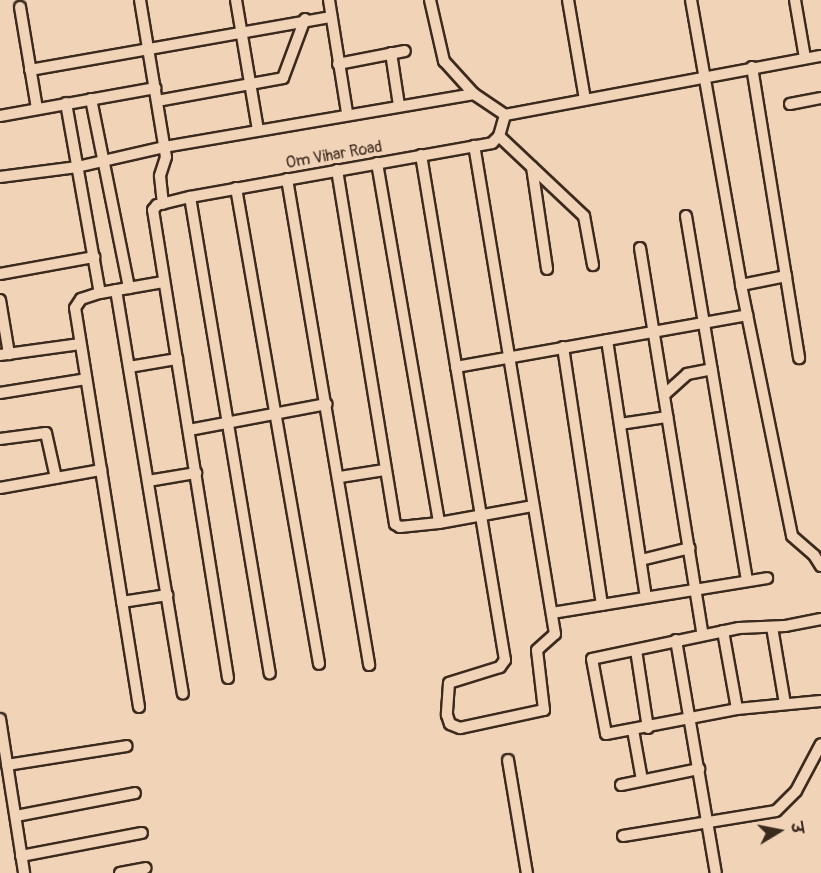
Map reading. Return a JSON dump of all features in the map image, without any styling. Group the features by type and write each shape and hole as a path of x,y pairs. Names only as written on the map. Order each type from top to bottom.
{"street":[{"path":"141,0 164,147 165,162 159,181 163,204"},
{"path":"236,0 258,130"},
{"path":"329,0 347,113"},
{"path":"430,0 444,61 474,94 505,115 704,75 821,56"},
{"path":"568,0 585,99"},
{"path":"691,0 741,285 792,536 814,555 821,566"},
{"path":"795,0 806,58"},
{"path":"20,7 37,109"},
{"path":"30,70 305,19 332,17"},
{"path":"157,101 282,78 305,19"},
{"path":"338,64 405,51"},
{"path":"391,53 399,105"},
{"path":"752,67 799,358"},
{"path":"0,116 156,88"},
{"path":"0,177 77,167 164,147 347,113 474,94"},
{"path":"790,104 821,98"},
{"path":"91,99 129,288"},
{"path":"66,104 100,293"},
{"path":"505,115 499,136 584,216 593,265"},
{"name":"Om Vihar Road","path":"163,282 153,210 163,204 287,178 492,143 499,136"},
{"path":"421,155 505,660 500,668 449,683 445,698 453,727 470,727 544,710 537,650 540,644 555,638 474,146"},
{"path":"377,163 438,523"},
{"path":"532,167 547,269"},
{"path":"337,170 384,470 397,527 438,523 533,506"},
{"path":"287,178 340,477 369,665"},
{"path":"236,188 319,664"},
{"path":"190,197 270,673"},
{"path":"686,216 747,581"},
{"path":"640,248 703,635"},
{"path":"0,274 94,257"},
{"path":"741,285 786,276"},
{"path":"139,707 80,344 76,303 100,293 163,282 228,678"},
{"path":"116,290 183,693"},
{"path":"0,300 5,354 80,344"},
{"path":"456,367 747,315"},
{"path":"607,340 646,597"},
{"path":"563,347 602,604"},
{"path":"129,367 177,359"},
{"path":"664,395 687,374 712,369"},
{"path":"0,393 86,379"},
{"path":"189,430 230,425 327,405"},
{"path":"620,424 667,417"},
{"path":"0,439 46,433 56,478"},
{"path":"0,488 101,470"},
{"path":"340,477 384,470"},
{"path":"148,481 196,473"},
{"path":"641,560 690,548"},
{"path":"552,613 767,578"},
{"path":"123,602 167,595"},
{"path":"821,619 772,627 723,631 592,659 603,730 612,734 737,709 821,701"},
{"path":"772,627 785,704"},
{"path":"723,631 737,709"},
{"path":"676,640 716,873"},
{"path":"636,650 648,728"},
{"path":"0,719 24,873"},
{"path":"633,730 642,780"},
{"path":"623,836 708,820 776,811 784,806 821,744"},
{"path":"7,765 127,746"},
{"path":"508,760 527,873"},
{"path":"621,785 699,769"},
{"path":"16,816 135,793"},
{"path":"21,856 142,833"},
{"path":"120,873 146,868"}]}
